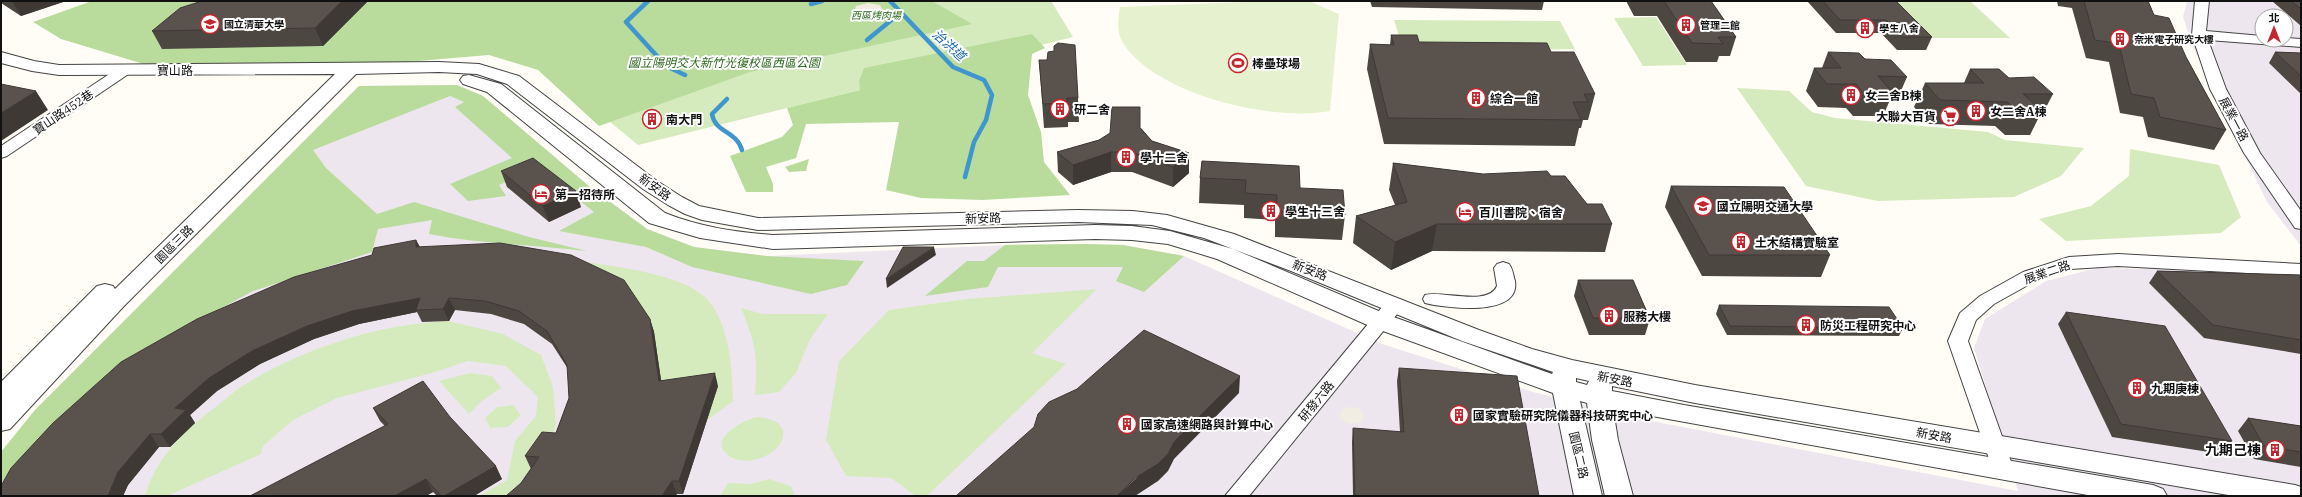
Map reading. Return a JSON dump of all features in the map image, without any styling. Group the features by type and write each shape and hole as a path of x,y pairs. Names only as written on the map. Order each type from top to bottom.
{"street":[{"name":"展業一路","path":"2202,1 2199,35 2218,89 2252,153 2301,224"},
{"path":"2199,35 2254,39"},
{"name":"寶山路","path":"1,57 32,66 59,70 118,74"},
{"name":"新安路","path":"337,74 463,68 497,74 513,80 650,185 692,210 710,215 758,224 1094,216 1153,219 1181,225 1225,238 1388,313"},
{"name":"寶山路","path":"1,69 52,77 118,74 337,74"},
{"name":"寶山路452巷","path":"1,153 118,74"},
{"name":"新安路","path":"337,74 456,77 479,82 494,88 658,218 682,229 707,234 773,242 1051,232 1132,233 1170,238 1225,254 1564,378 1600,386 1684,414 1999,458 2295,496"},
{"name":"園區三路","path":"1,397 95,302 337,74"},
{"name":"園區三路","path":"1,422 116,301 337,74"},
{"name":"展業二路","path":"1999,458 1958,341 1967,317 1987,300 2030,276 2069,263 2118,260 2301,270"},
{"path":"1432,299 1473,303 1486,302 1505,291 1506,286 1503,268"},
{"name":"研發六路","path":"1236,496 1388,313"},
{"name":"園區二路","path":"1564,378 1588,496"},
{"path":"1600,386 1619,496"},
{"name":"新安路","path":"1999,458 2153,496"}],"shaded area":[{"path":"2187,1 2301,1 2301,246 2267,202 2193,47 2183,17"},
{"path":"868,3 880,5 882,9 877,14 869,16 859,15 854,12 856,6"},
{"path":"457,85 483,96 590,187 647,229 694,247 767,256 1005,245 1086,244 1123,245 1184,256 1382,344 1533,392 1646,420 2018,491 1974,348 1985,319 2046,281 2097,268 2168,269 2301,279 2301,496 1,496 1,452 35,410 359,86"},
{"path":"1350,407 1358,408 1363,413 1364,419 1360,423 1348,424 1339,417 1342,409"}],"green space":[{"name":"西區烤肉場","path":"92,1 932,1 972,24 750,72 599,126 538,70 489,55 383,64 147,65 61,39 33,22"},
{"name":"國立陽明交大新竹光復校區西區公園","path":"640,1 1051,1 1073,37 638,145 603,116"},
{"name":"棒壘球場","path":"1271,1 1309,1 1339,14 1330,111 1306,113 1278,112 1248,108 1218,101 1188,90 1161,77 1139,61 1123,43 1118,30 1120,7"},
{"path":"1882,1 1970,1 2010,38 1918,38"},
{"path":"1656,17 1687,65 1643,66 1614,18"},
{"path":"1394,20 1560,21 1575,49 1404,52"},
{"path":"1032,34 1045,48 1032,54 1028,95 1041,132 1044,162 1070,195 982,200 921,198 886,190 899,122 806,124 796,158 766,167 773,184 773,192 746,192 730,156 782,137 793,125 787,108 860,90 859,81 864,68"},
{"path":"457,85 483,96 590,187 647,229 694,247 767,256 864,261 847,285 811,294 692,267 646,247 559,231 594,212 538,167 499,185 506,196 468,201 450,184 512,158 455,107 464,102 450,96 313,150 326,168 377,214 414,202 529,237 587,251 488,242 429,234 432,220 378,229 372,252 253,291 140,352 10,472 1,484 1,452 35,410 359,86"},
{"path":"1737,88 1789,91 1812,112 1835,118 1988,132 2005,140 2084,148 2061,176 2014,197 1878,201 1806,186"},
{"path":"2130,149 2219,165 2241,217 2221,233 2066,241 2039,219 2091,206 2129,176"},
{"path":"809,159 806,171 789,172 785,167"},
{"path":"1005,245 1123,245 1184,256 1144,292 1116,281 1123,267 998,267 988,287 925,296 967,261 984,261"},
{"path":"562,259 638,270 658,275 693,288 705,297 720,319 725,332 732,374 733,401 706,421 663,394"},
{"path":"1097,289 1032,353 1066,364 927,496 916,496 891,478 846,476 826,440 839,361 889,310 967,299"},
{"path":"741,308 763,314 828,314 810,339 796,373 779,392 755,395 755,350 750,331"},
{"path":"449,321 503,334 541,355 553,387 556,425 548,445 509,496 479,496 507,480 515,441 536,416 538,397 506,366 468,361 432,373 337,398 293,420 263,446 261,454 167,496 145,496 156,470 172,447 191,427 244,385 291,360 342,340 395,327"},
{"path":"470,373 492,376 501,388 483,400 469,414 439,381"},
{"path":"513,405 521,415 508,427 490,428 485,418 497,407"},
{"path":"757,417 772,420 777,422 780,426 783,434 782,440 778,446 773,452 766,456 751,461 743,461 729,456 723,450 721,443 724,437 736,426"},
{"path":"769,479 791,486 795,496 720,496 728,483 751,484"}],"building":[{"path":"202,1 342,1 315,28 152,31 180,8"},
{"path":"1664,1 1711,1 1736,37 1718,37 1723,44 1692,43"},
{"path":"1823,1 1896,1 1932,37 1902,37 1886,20 1840,20"},
{"path":"2084,1 2148,1 2154,15 2169,18 2186,57 2226,130 2160,117 2154,98 2131,94 2119,44 2095,40"},
{"path":"2291,1 2301,1 2301,9"},
{"name":"綜合一館","path":"1391,35 1417,35 1419,42 1547,43 1551,52 1574,52 1595,94 1584,94 1588,102 1573,102 1581,120 1388,118 1370,44 1394,45"},
{"path":"1058,43 1075,45 1078,98 1067,98 1067,103 1043,104 1039,60 1047,60 1048,52 1054,51 1054,46"},
{"path":"1828,52 1859,53 1865,59 1891,60 1907,77 1878,76 1893,93 1863,93 1856,84 1827,84 1814,68 1841,68"},
{"path":"2275,52 2301,53 2301,76"},
{"path":"1970,69 1999,69 2009,78 2034,77 2053,94 2023,94 2042,111 2017,111 2007,102 1940,100 1925,83 1984,83"},
{"path":"1,84 36,91 1,113"},
{"path":"1112,107 1140,107 1140,128 1152,141 1189,153 1173,167 1131,152 1111,152 1073,165 1057,152 1099,140 1110,133"},
{"path":"533,158 576,191 543,206 501,171"},
{"path":"1202,161 1299,166 1300,188 1343,190 1345,215 1277,211 1277,195 1245,193 1246,180 1200,178"},
{"path":"1393,163 1483,174 1547,171 1551,176 1565,176 1587,204 1602,204 1612,224 1437,224 1395,242 1356,216 1407,202"},
{"path":"1671,186 1784,187 1830,255 1709,255"},
{"path":"416,240 416,247 500,243 571,255 624,280 650,319 659,381 715,373 679,481 672,481 662,496 506,496 521,483 539,457 525,456 542,432 556,433 569,398 567,365 547,331 519,311 485,301 449,298 443,309 416,310 420,298 352,311 307,326 252,351 209,378 175,408 186,410 161,434 150,434 118,472 108,496 1,496 1,486 11,468 53,423 121,362 197,319 294,277 372,255 374,248"},
{"path":"903,247 934,247 886,279"},
{"path":"2157,271 2301,275 2301,340 2213,325"},
{"path":"1578,280 1633,280 1650,319 1593,318"},
{"path":"1719,305 1889,307 1903,328 1730,326"},
{"name":"九期庚棟","path":"2066,312 2165,326 2232,441 2121,424"},
{"name":"國家高速網路與計算中心","path":"1144,330 1240,376 1174,442 1168,454 1158,464 1135,478 1117,496 957,495 1034,427 1038,414 1049,402 1077,389"},
{"name":"國家實驗研究院儀器科技研究中心","path":"1399,368 1517,376 1539,496 1355,496 1353,428 1404,432"},
{"path":"423,381 450,417 496,466 444,496 441,496 426,479 394,496 250,496 388,424 373,408"},
{"path":"2248,418 2301,426 2301,452 2264,446"}],"waterway":[{"name":"治洪道","path":"648,1 626,22 666,66 685,75"},
{"name":"治洪道","path":"811,4 822,1"},
{"name":"治洪道","path":"890,1 953,67 984,80 992,95 986,120 974,142 965,177"},
{"name":"治洪道","path":"867,40 900,13"},
{"path":"727,99 712,114 717,125 731,135 739,143 742,150"}],"place":[{"name":"國立清華大學","path":"210,24"},
{"name":"管理二館","path":"1686,25"},
{"name":"學生八舍","path":"1865,28"},
{"name":"奈米電子研究大樓","path":"2120,39"},
{"name":"棒壘球場","path":"1238,63"},
{"name":"女二舍B棟","path":"1851,95"},
{"name":"綜合一館","path":"1476,98"},
{"name":"研二舍","path":"1060,109"},
{"name":"女二舍A棟","path":"1976,111"},
{"name":"大聯大百貨","path":"1950,116"},
{"name":"南大門","path":"652,119"},
{"name":"學十二舍","path":"1126,157"},
{"name":"第一招待所","path":"541,194"},
{"name":"國立陽明交通大學","path":"1703,206"},
{"name":"學生十三舍","path":"1271,211"},
{"name":"百川書院、宿舍","path":"1465,212"},
{"name":"土木結構實驗室","path":"1741,242"},
{"name":"服務大樓","path":"1609,316"},
{"name":"防災工程研究中心","path":"1806,325"},
{"name":"九期庚棟","path":"2137,388"},
{"name":"國家實驗研究院儀器科技研究中心","path":"1459,415"},
{"name":"國家高速網路與計算中心","path":"1127,424"},
{"name":"九期己棟","path":"2275,450"}]}
